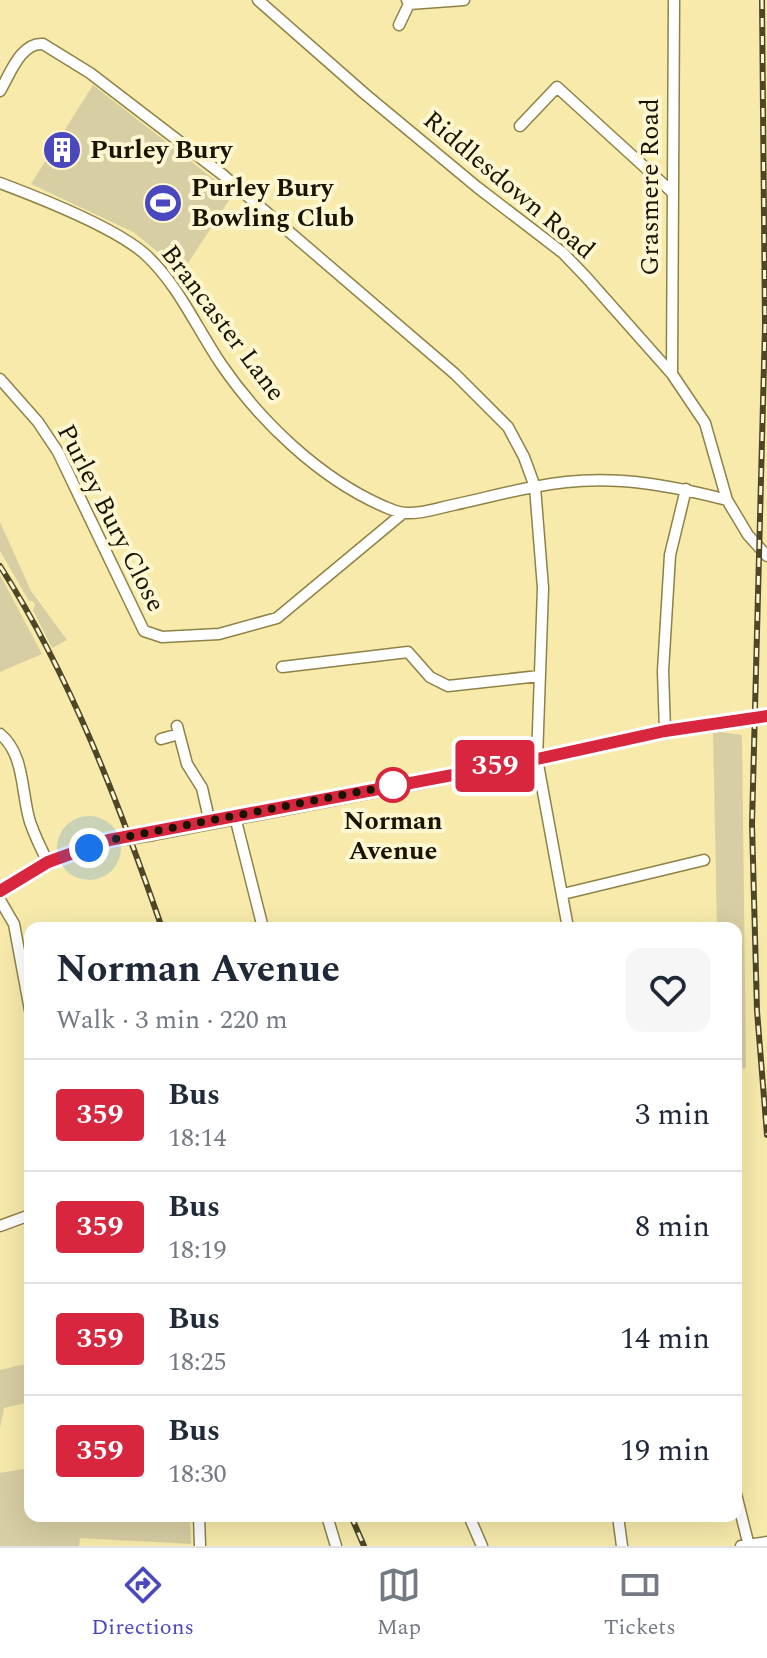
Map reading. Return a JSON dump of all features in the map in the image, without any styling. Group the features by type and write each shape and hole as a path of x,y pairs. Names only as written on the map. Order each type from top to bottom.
{"street":[{"name":"Riddlesdown Road","path":"258,0 477,187 563,253 672,374 705,423 727,500 748,535 767,556"},
{"path":"399,25 408,2 464,0"},
{"name":"Grasmere Road","path":"672,374 674,0"},
{"path":"0,91 26,48 34,43 43,44 90,73 223,175 455,374 508,427 535,487 543,588 537,759 567,922"},
{"path":"520,126 557,87 672,192"},
{"name":"Brancaster Lane","path":"0,183 110,232 144,253 163,272 184,302 222,365 277,429 323,471 368,499 402,514"},
{"name":"Purley Bury Close","path":"0,379 38,422 58,452 144,631 162,637 219,634 277,618 402,514"},
{"path":"402,514 535,487 616,479 686,489 727,500"},
{"path":"665,731 663,671 670,555 686,489"},
{"path":"282,667 408,652 430,677 448,686 539,676"},
{"path":"0,891 48,862 109,840 537,759 665,731 767,716"},
{"path":"161,739 178,730 187,764 202,788 210,823"},
{"path":"0,734 11,744 18,762 30,820 48,862"},
{"path":"235,817 261,922"},
{"path":"563,894 704,860"},
{"path":"0,900 14,924 24,978"},
{"path":"0,1226 24,1217"},
{"path":"199,1522 200,1546"},
{"path":"329,1522 336,1546"},
{"path":"472,1522 482,1546"},
{"path":"619,1522 622,1546"},
{"path":"741,1522 746,1546 767,1542"}],"shaded area":[{"path":"93,85 233,194 179,277 158,252 133,232 31,184"},
{"path":"0,522 31,591 67,640 52,648 33,610 33,601 29,601 0,551"},
{"path":"0,575 42,654 0,672"},
{"path":"713,731 742,735 746,1068 742,1069 742,922 717,922"},
{"path":"24,1364 24,1403 4,1408 0,1428 0,1370"},
{"path":"24,1469 24,1522 190,1522 191,1544 80,1538 79,1546 0,1546 0,1473"}],"railway":[{"path":"762,0 765,326 752,824 757,1011 767,1135"},
{"path":"0,566 26,608 92,742 160,922"},
{"path":"354,1522 364,1546"}],"bus line":[{"name":"359","path":"0,891 48,862 109,840 537,759 665,731 767,716"}],"place":[{"name":"Purley Bury","path":"62,150"},
{"name":"Purley Bury Bowling Club","path":"163,203"},
{"name":"Norman Avenue","path":"393,785"}],"route":[{"path":"89,848 109,840 400,784 393,785"}]}
